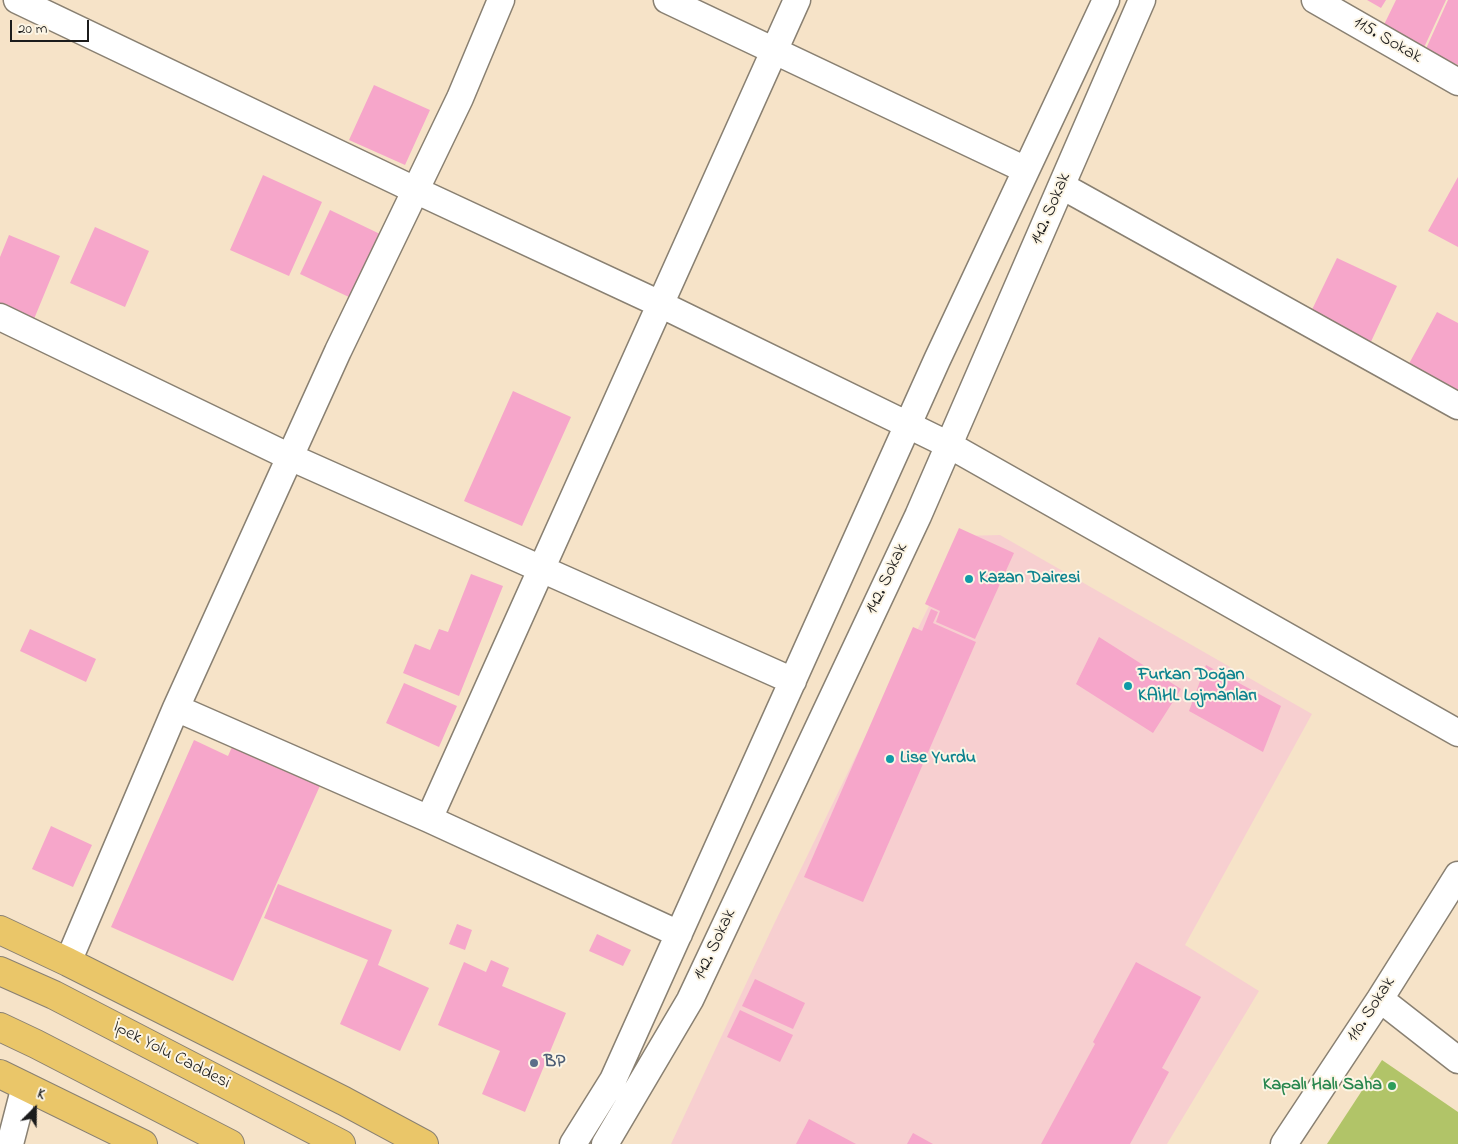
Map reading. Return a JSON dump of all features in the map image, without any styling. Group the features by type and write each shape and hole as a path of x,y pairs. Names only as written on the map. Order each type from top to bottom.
{"highway":[{"path":"0,930 68,962 344,1101 424,1144"},
{"name":"İpek Yolu Caddesi","path":"0,971 54,995 341,1144"},
{"path":"0,1028 36,1044 230,1144"},
{"path":"0,1074 143,1144"}],"street":[{"path":"17,0 415,190 660,304 949,445 1458,732"},
{"path":"68,962 176,708 338,351 460,98 501,0"},
{"path":"667,0 1026,170"},
{"path":"429,818 797,0"},
{"path":"573,1144 612,1080 908,426 1106,0"},
{"name":"142. Sokak","path":"605,1144 690,1000 914,525 1142,0"},
{"name":"115. Sokak","path":"1315,0 1458,82"},
{"path":"1062,186 1458,406"},
{"path":"0,317 290,457 794,681"},
{"path":"176,708 429,818 679,934"},
{"name":"110. Sokak","path":"1284,1144 1380,999 1458,875"},
{"path":"1380,999 1458,1060"},
{"path":"10,1144 25,1086"}],"shaded area":[{"path":"1000,535 1312,714 1185,945 1259,991 1167,1144 671,1144 774,924 963,536"}],"green space":[{"name":"Kapalı Halı Saha","path":"1382,1060 1458,1112 1458,1144 1327,1144"}],"building":[{"path":"1367,0 1386,0 1381,8"},
{"path":"1396,0 1446,0 1421,54 1379,35"},
{"path":"1448,0 1458,0 1458,65 1425,51"},
{"path":"374,85 430,110 405,165 349,140"},
{"path":"263,175 322,202 289,276 230,250"},
{"path":"1458,177 1458,247 1428,231"},
{"path":"330,210 380,234 351,298 300,274"},
{"path":"95,227 149,251 125,307 70,283"},
{"path":"9,235 60,256 34,319 0,305 0,257"},
{"path":"1337,258 1397,286 1368,348 1307,320"},
{"path":"1437,312 1458,323 1458,399 1405,371"},
{"path":"513,391 571,417 522,526 464,501"},
{"name":"Kazan Dairesi","path":"959,528 1014,553 975,639 936,622 940,611 925,604"},
{"path":"471,574 503,586 459,696 403,673 415,644 430,650 439,629 448,632"},
{"name":"Lise Yurdu","path":"931,609 938,612 933,623 976,642 863,902 804,877 913,627 922,631"},
{"path":"30,629 96,659 86,682 20,651"},
{"name":"Furkan Doğan KAİHL Lojmanları","path":"1099,637 1181,689 1153,733 1076,684"},
{"name":"Furkan Doğan KAİHL Lojmanları","path":"1206,665 1281,706 1263,752 1189,711"},
{"path":"404,683 457,706 439,747 386,723"},
{"path":"243,722 331,761 233,981 111,927 194,740 228,756"},
{"path":"51,826 92,845 73,887 32,869"},
{"path":"278,884 392,930 378,965 429,988 400,1051 340,1024 368,960 264,918"},
{"path":"457,924 472,930 465,950 449,944"},
{"path":"597,934 631,950 623,966 589,951"},
{"path":"491,960 509,968 502,986 566,1013 525,1112 482,1094 500,1051 438,1025 464,962 486,972"},
{"path":"1136,962 1201,997 1162,1068 1169,1072 1130,1144 1041,1144 1095,1044 1093,1042"},
{"path":"755,979 805,1003 793,1029 742,1006"},
{"path":"740,1010 793,1035 780,1062 727,1037"},
{"path":"809,1119 856,1144 796,1144"},
{"path":"913,1133 933,1144 907,1144"}],"place":[{"name":"Kazan Dairesi","path":"969,579"},
{"name":"Furkan Doğan KAİHL Lojmanları","path":"1128,686"},
{"name":"Lise Yurdu","path":"890,759"},
{"name":"BP","path":"534,1063"},
{"name":"Kapalı Halı Saha","path":"1392,1086"}]}
